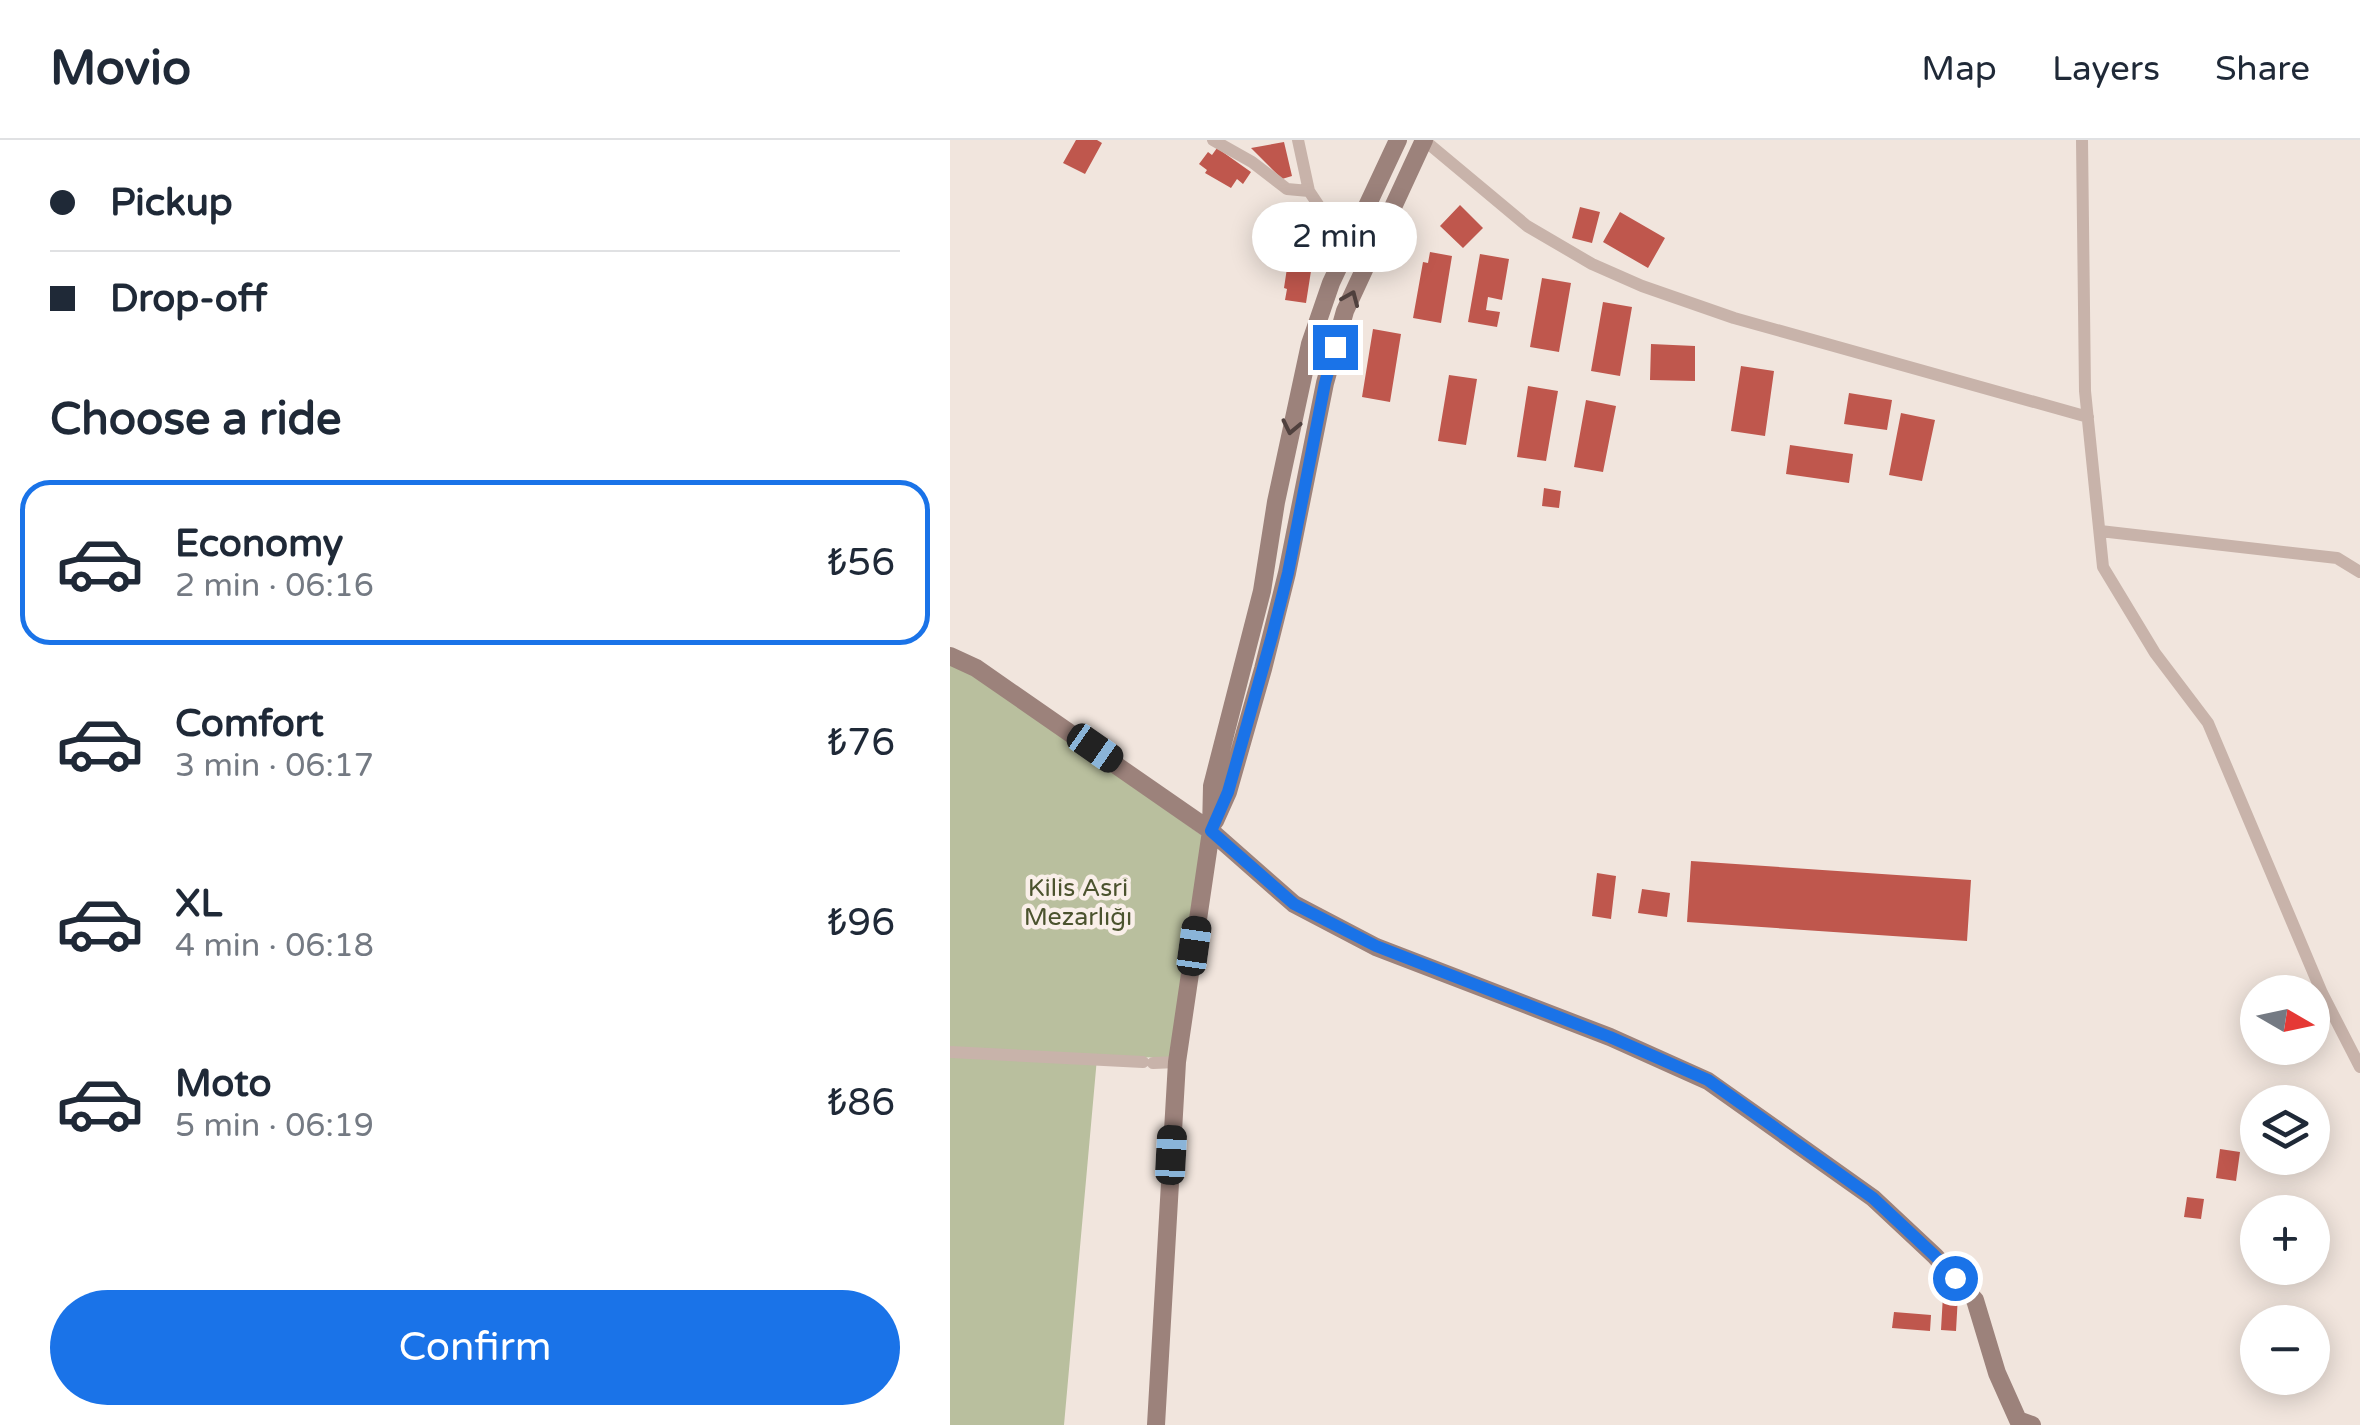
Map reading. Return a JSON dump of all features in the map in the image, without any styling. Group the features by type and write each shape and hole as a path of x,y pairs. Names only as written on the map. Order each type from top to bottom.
{"street":[{"path":"1213,140 1252,162 1287,189 1309,192"},
{"path":"1298,140 1309,192 1347,248"},
{"path":"1156,1425 1177,1062 1211,831 1212,786 1262,590 1276,502 1310,344 1330,284 1398,140"},
{"path":"1211,831 1228,792 1288,573 1325,383 1345,311 1424,140 1527,226 1592,264 1642,286 1734,318 2088,418"},
{"path":"2082,140 2085,391 2104,568 2155,653 2208,723 2322,993 2360,1067"},
{"path":"2100,530 2337,558 2360,572"},
{"path":"950,656 976,668 1211,831 1294,904 1376,946 1610,1037 1708,1080 1873,1198 1975,1300 1997,1373 2022,1423"},
{"path":"950,1052 1177,1062"}],"green space":[{"name":"Kilis Asri Mezarlığı","path":"950,654 1215,845 1182,1057 1097,1058 1064,1425 950,1425"}],"building":[{"path":"1076,140 1102,143 1085,174 1063,163"},
{"path":"1284,142 1292,176 1282,179 1251,148"},
{"path":"1217,148 1251,172 1243,184 1237,179 1231,188 1205,173 1207,170 1199,164"},
{"path":"1460,205 1483,228 1463,248 1440,226"},
{"path":"1580,207 1600,212 1592,243 1572,238"},
{"path":"1620,212 1665,238 1648,268 1603,242"},
{"path":"1315,246 1326,247 1323,272 1311,271 1306,303 1285,300 1287,268 1301,270 1302,261 1313,262"},
{"path":"1430,252 1452,256 1441,323 1413,318 1423,262 1428,263"},
{"path":"1480,254 1509,259 1502,300 1488,297 1486,310 1500,312 1497,327 1468,322"},
{"path":"1542,278 1571,283 1559,352 1530,347"},
{"path":"1603,302 1632,307 1620,376 1591,371"},
{"path":"1373,329 1401,334 1390,402 1362,397"},
{"path":"1651,344 1695,346 1695,381 1650,380"},
{"path":"1741,366 1774,371 1765,436 1731,431"},
{"path":"1449,375 1477,379 1466,445 1438,441"},
{"path":"1528,386 1558,391 1546,461 1517,457"},
{"path":"1849,393 1892,400 1887,430 1844,424"},
{"path":"1586,400 1616,406 1603,472 1574,467"},
{"path":"1901,413 1935,420 1922,481 1889,475"},
{"path":"1790,445 1853,454 1849,483 1786,474"},
{"path":"1544,488 1561,491 1559,508 1542,506"},
{"path":"1691,861 1971,880 1967,941 1687,922"},
{"path":"1597,873 1616,876 1611,919 1592,916"},
{"path":"1642,889 1670,893 1667,917 1638,913"},
{"path":"2220,1149 2240,1152 2236,1181 2216,1178"},
{"path":"2187,1197 2204,1199 2201,1219 2184,1217"},
{"path":"1943,1295 1958,1295 1956,1331 1941,1330"},
{"path":"1894,1312 1931,1315 1930,1331 1892,1328"}],"route":[{"path":"1335,347 1272,636 1228,792 1211,831 1294,904 1376,946 1610,1037 1708,1080 1873,1198 1955,1278"}]}
